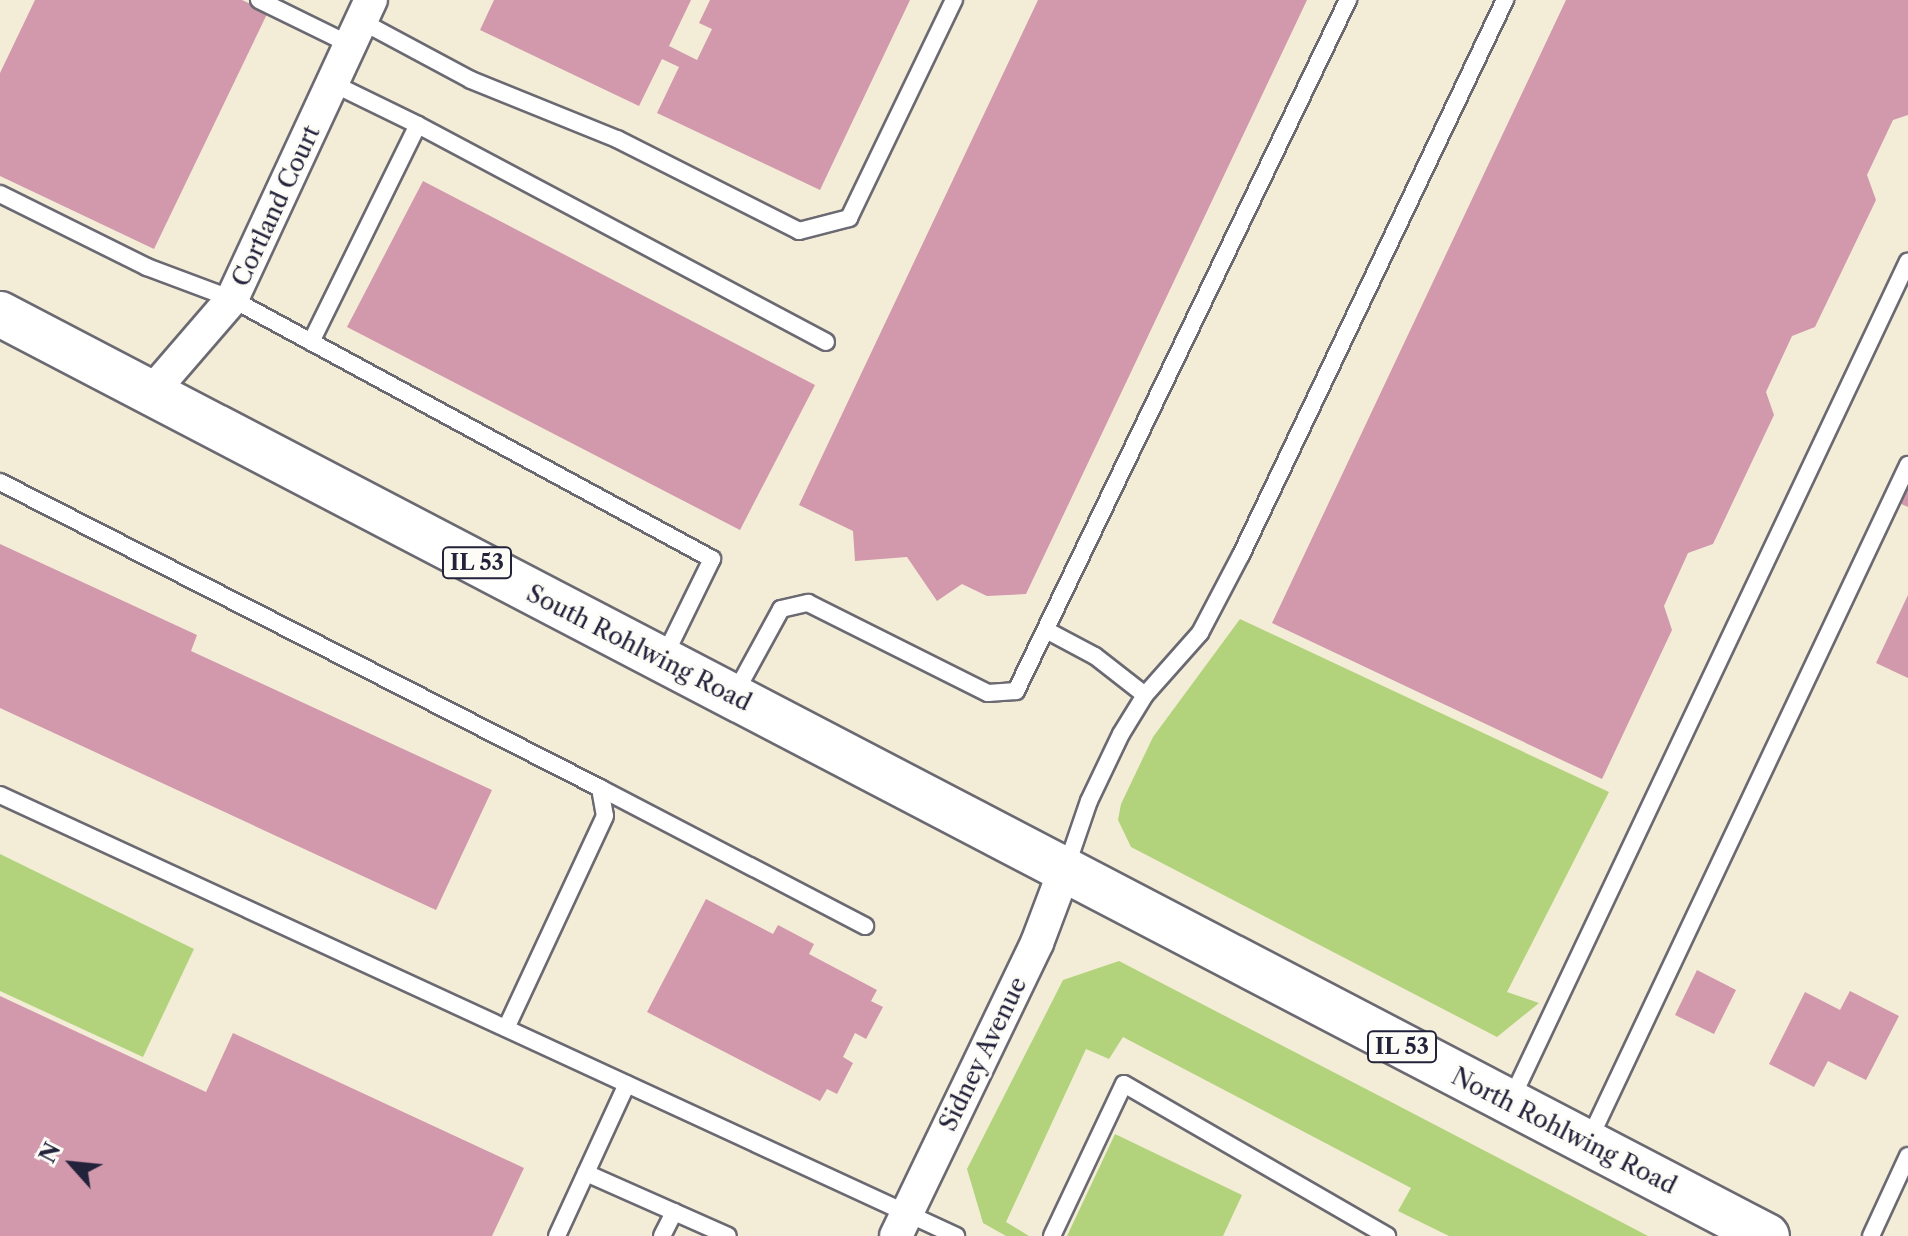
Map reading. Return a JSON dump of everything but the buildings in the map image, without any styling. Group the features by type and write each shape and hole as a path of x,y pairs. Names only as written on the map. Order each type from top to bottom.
{"main road":[{"name":"South Rohlwing Road","path":"3,318 1065,869"},
{"name":"North Rohlwing Road","path":"1065,869 1767,1236"}],"street":[{"name":"Cortland Court","path":"151,393 232,299 361,22"},
{"name":"Sidney Avenue","path":"901,1224 1037,943 1065,869"}],"lane":[{"path":"259,0 361,22 471,80 617,139 799,231 849,218 954,0"},
{"path":"733,697 781,609 808,603 988,693 1016,691 1348,0"},
{"path":"1065,869 1089,801 1145,695 1200,633 1241,555 1505,0"},
{"path":"334,84 418,125 826,342"},
{"path":"311,342 418,125"},
{"path":"0,194 147,267 232,299 712,559 663,660"},
{"path":"1510,1104 1908,261"},
{"path":"1587,1144 1908,465"},
{"path":"0,482 865,926"},
{"path":"1046,630 1095,656 1145,695"},
{"path":"506,1028 605,816 600,788"},
{"path":"0,795 627,1084 901,1224 956,1236"},
{"path":"557,1236 627,1084"},
{"path":"1052,1236 1124,1084 1387,1236"},
{"path":"1871,1236 1908,1156"},
{"path":"586,1173 728,1236"},
{"path":"662,1236 674,1212"}],"green space":[{"path":"1240,619 1609,792 1507,992 1539,1003 1497,1037 1131,847 1118,820 1121,804 1153,737"},
{"path":"0,854 194,949 143,1057 0,991"},
{"path":"1119,961 1648,1236 1449,1236 1398,1211 1411,1188 1123,1037 1109,1059 1086,1049 1006,1222 1029,1236 1006,1236 983,1223 967,1169 1063,980"},
{"path":"1115,1134 1242,1195 1223,1236 1067,1236"}]}
